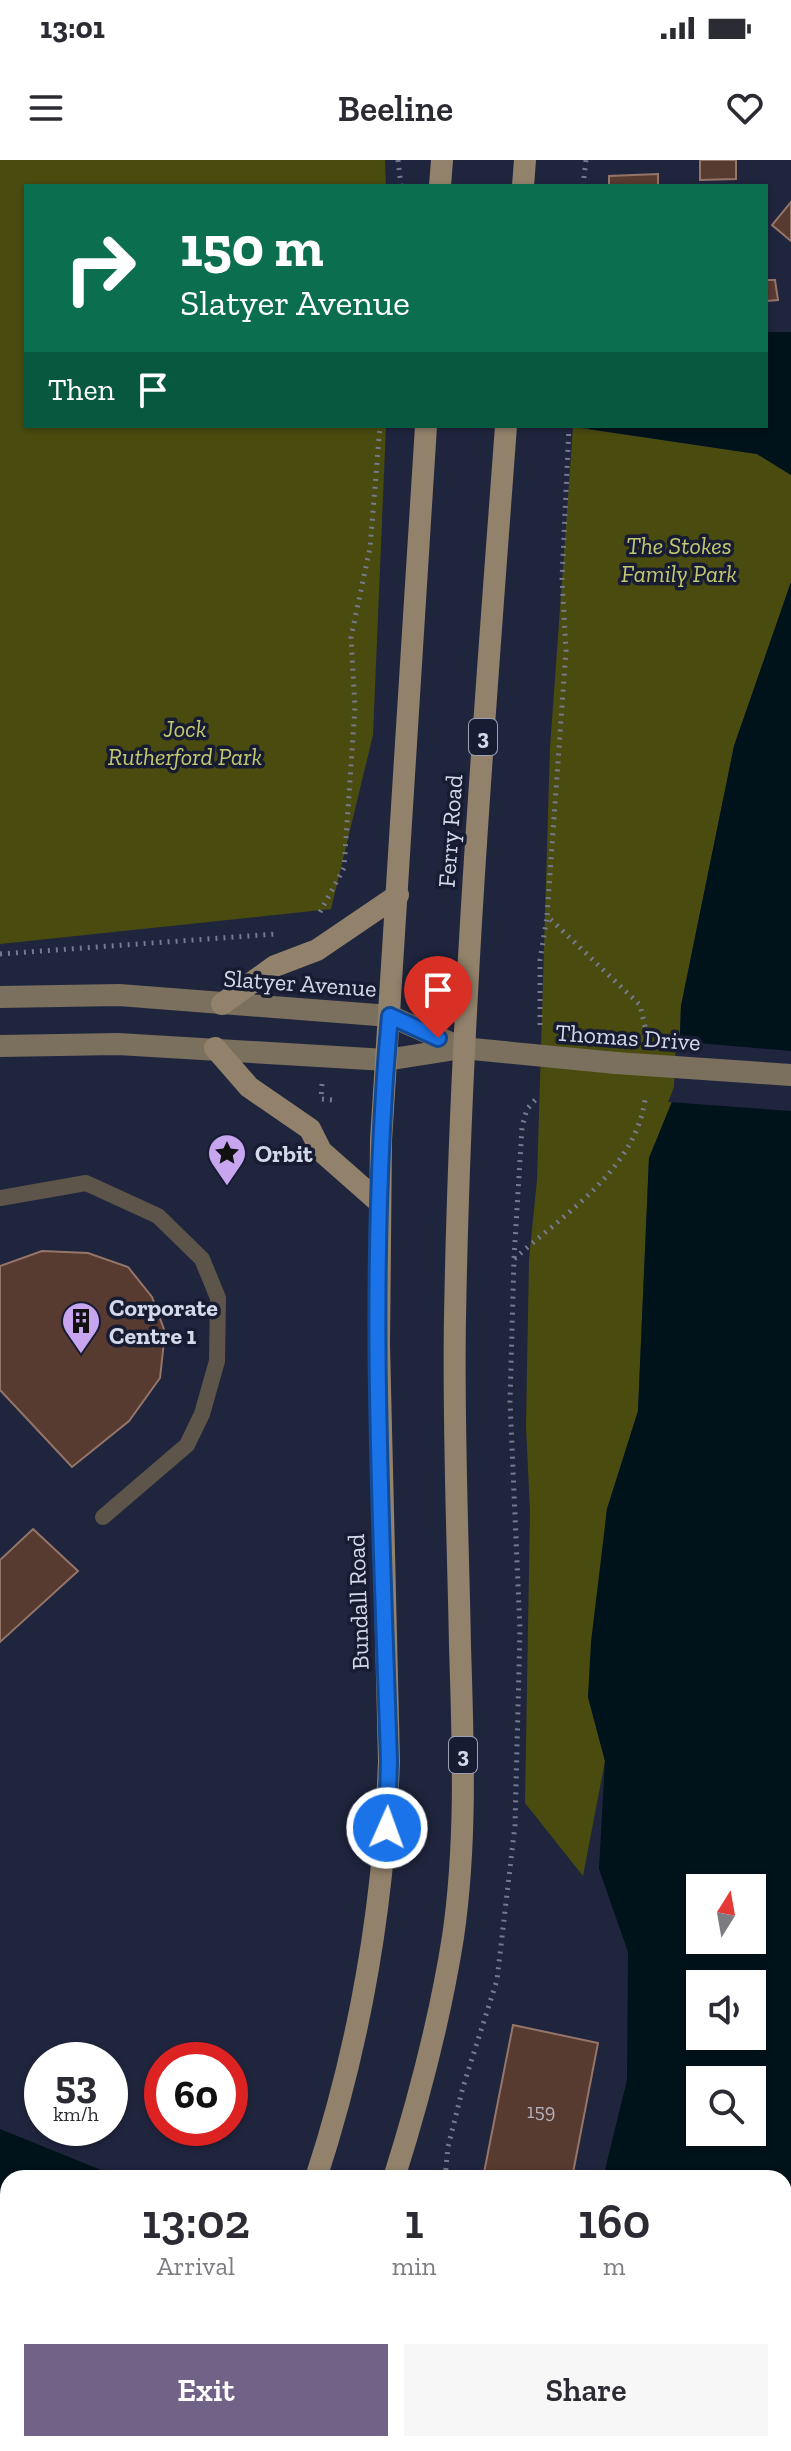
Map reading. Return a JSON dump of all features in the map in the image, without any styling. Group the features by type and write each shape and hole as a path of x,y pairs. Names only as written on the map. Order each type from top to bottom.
{"main road":[{"path":"440,184 442,160"},
{"path":"523,184 525,160"},
{"name":"Ferry Road","path":"390,1016 426,428"},
{"name":"Ferry Road","path":"462,1048 506,428"},
{"path":"222,1004 275,966 317,950 398,895"},
{"name":"Slatyer Avenue","path":"0,997 119,995 390,1016 462,1048"},
{"name":"Bundall Road","path":"319,2170 337,2113 365,2003 382,1889 387,1828 389,1761 382,1555 380,1203 390,1016"},
{"path":"0,1046 56,1042 215,1048 386,1060 462,1048"},
{"path":"215,1048 249,1087 310,1129 321,1151 380,1203"},
{"name":"Thomas Drive","path":"462,1048 791,1075"},
{"name":"3","path":"396,2170 436,2026 453,1936 459,1872 464,1733 455,1325 462,1048"}],"lane":[{"path":"0,1198 86,1183 158,1216 202,1259 218,1298 217,1361 202,1414 187,1445 103,1517"}],"path":[{"path":"398,160 401,184"},
{"path":"583,184 586,160"},
{"path":"312,918 330,899 344,868 355,707 351,637 370,548 380,428"},
{"path":"540,1025 540,960 547,916 566,650 562,579 569,428"},
{"path":"547,916 640,1005 647,1023 648,1039"},
{"path":"0,954 276,934 290,929"},
{"path":"322,1083 321,1099 333,1100"},
{"path":"446,2170 448,2147 463,2087 497,1980 515,1825 520,1630 510,1401 514,1259 522,1127 527,1109 536,1099"},
{"path":"514,1259 599,1184 622,1158 643,1114 645,1100"}],"green space":[{"name":"Jock Rutherford Park","path":"0,160 385,160 386,184 24,184 24,428 386,428 373,735 331,909 0,944"},
{"name":"The Stokes Family Park","path":"573,428 757,454 791,475 791,582 734,746 681,1006 678,1087 649,1158 638,1411 607,1509 588,1697 605,1761 583,1876 525,1803 530,1512 526,1426 529,1259 537,1180 550,748"}],"shaded area":[{"path":"768,332 791,332 791,475 757,454 589,429 768,428"},
{"path":"791,582 791,2170 605,2170 627,2080 628,1952 599,1869 605,1761 588,1697 591,1642 607,1509 638,1411 649,1158 678,1087 681,1006 734,746"},
{"path":"0,2129 24,2139 24,2146 42,2146 101,2170 0,2170"}],"pier":[{"path":"676,1041 791,1051 791,1111 668,1102 674,1087"}],"building":[{"path":"700,160 736,160 736,179 700,180"},
{"path":"658,174 658,184 609,184 609,176"},
{"path":"791,202 791,241 772,225"},
{"path":"768,280 775,280 778,300 768,301"},
{"name":"Corporate Centre 1","path":"42,1251 88,1253 128,1267 152,1297 165,1332 160,1378 129,1421 72,1467 0,1390 0,1266"},
{"path":"33,1529 78,1571 0,1642 0,1560"},
{"path":"513,2025 598,2043 574,2170 485,2170"}],"place":[{"name":"Orbit","path":"227,1187"},
{"name":"Corporate Centre 1","path":"81,1355"}],"route":[{"path":"387,1828 389,1761 379,1345 381,1140 390,1016 438,1038"}]}
